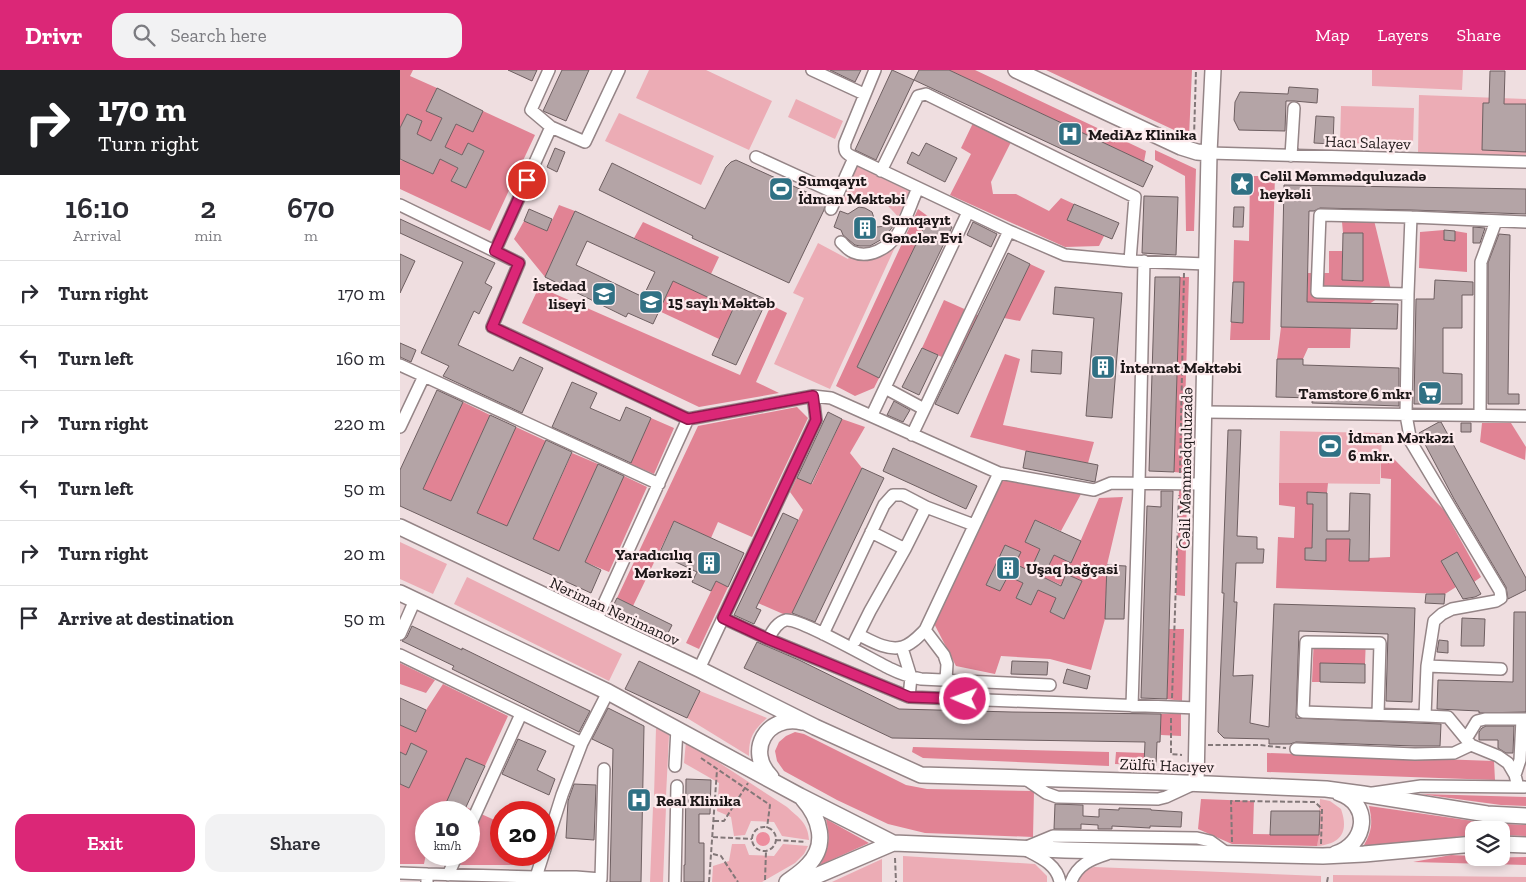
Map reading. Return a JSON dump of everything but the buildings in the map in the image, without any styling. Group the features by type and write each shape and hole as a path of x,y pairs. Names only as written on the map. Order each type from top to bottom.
{"main road":[{"path":"1016,70 1181,148 1209,153"},
{"name":"Cəlil Məmmədquluzadə","path":"1196,783 1206,264 1213,70"},
{"name":"Nəriman Nərimanov","path":"400,527 815,727"},
{"path":"400,593 608,692 800,796 893,842 1167,853 1230,849 1324,850 1364,854 1465,845"},
{"path":"782,786 765,771 761,763 759,749 766,734 782,722 792,720 815,727"},
{"name":"Zülfü Hacıyev","path":"815,727 921,775 1024,777 1326,789 1487,814 1526,816"},
{"path":"1324,850 1348,848 1355,842 1361,828 1362,817 1354,802 1342,793 1326,789"},
{"path":"787,882 814,858 820,842 818,823 809,806 800,796"},
{"path":"802,882 893,842"},
{"path":"1510,844 1526,845"}],"street":[{"path":"549,70 531,110 551,127 585,142 619,70"},
{"path":"812,70 864,94"},
{"path":"875,70 845,144 846,154 1009,231 1065,255 1206,264"},
{"path":"881,171 918,96 926,94 1136,197 1130,260"},
{"path":"1291,156 1294,108"},
{"path":"495,251 551,127"},
{"name":"Hacı Salayev","path":"1209,153 1526,162"},
{"path":"756,157 837,194"},
{"path":"831,209 854,158"},
{"path":"841,242 855,253 866,254 883,248 898,233 918,188"},
{"path":"400,205 519,263 492,327 688,419 813,396 831,398 999,473 1094,490 1111,483 1202,484"},
{"path":"872,416 968,212"},
{"path":"1408,294 1316,292 1320,215 1526,222"},
{"path":"1411,217 1406,415 1411,442 1500,591 1501,598 1496,601 1452,609 1434,621 1427,666 1425,716"},
{"path":"1480,415 1481,262 1496,221"},
{"path":"912,435 1009,231"},
{"path":"1132,706 1140,483 1144,261"},
{"path":"400,365 659,484"},
{"path":"400,427 424,376"},
{"path":"885,388 924,409"},
{"path":"699,670 816,420 813,396"},
{"path":"1204,412 1526,416"},
{"path":"596,621 688,419"},
{"path":"859,635 879,644 902,648 925,630 999,473"},
{"path":"823,634 884,505 893,495 903,496 974,525"},
{"path":"851,648 926,507"},
{"path":"871,532 905,549"},
{"path":"400,634 415,600"},
{"path":"723,618 768,639 909,697 1197,708"},
{"path":"768,639 781,621 789,620 823,634 894,670 912,677 921,679 1050,684"},
{"path":"925,630 944,655 947,664 946,680"},
{"path":"1378,714 1380,643 1306,642 1303,712 1448,717 1468,742 1498,756 1508,763 1522,787"},
{"path":"902,648 912,677 909,697"},
{"path":"400,655 582,743"},
{"path":"1427,666 1501,669"},
{"path":"555,816 582,743 608,692"},
{"path":"480,804 521,714"},
{"path":"1296,749 1416,754 1454,753 1468,742 1477,721 1485,719 1524,719 1520,760 1515,775"},
{"path":"675,766 677,728"},
{"path":"400,874 427,878 448,875 576,880 601,879 604,769"},
{"path":"675,882 676,786"},
{"path":"1363,794 1421,786 1522,787"},
{"path":"1022,848 1053,836 1204,839 1230,849"},
{"path":"1147,838 1167,853"},
{"path":"1022,848 1050,864 1060,882"},
{"path":"1071,882 1077,870 1083,864 1093,858 1117,851"},
{"path":"448,875 452,866"},
{"path":"536,877 539,866"}],"path":[{"path":"1194,137 1196,70"},
{"path":"1182,755 1171,754 1180,484 1184,263"},
{"path":"1207,750 1207,745 1296,749"},
{"path":"701,758 770,805 767,828"},
{"path":"709,882 717,770"},
{"path":"714,821 724,821 748,782"},
{"path":"1230,849 1231,800 1315,802 1322,809 1324,850"},
{"path":"767,828 772,830 776,840 775,845 766,851 761,851 753,844 752,838 757,830 767,828"},
{"path":"713,837 752,838"},
{"path":"776,840 806,842"},
{"path":"765,880 766,851"},
{"path":"711,853 721,856 738,882"},
{"path":"896,858 896,882"},
{"path":"1327,882 1328,877"}],"shaded area":[{"path":"400,70 413,70 410,76 437,88 426,111 442,118 431,141 417,134 422,121 407,114 400,128"},
{"path":"649,70 706,70 772,101 749,150 636,98"},
{"path":"949,70 975,70 1146,151 1144,162"},
{"path":"1046,70 1192,70 1189,137"},
{"path":"1372,70 1463,70 1462,90 1372,86"},
{"path":"1419,95 1526,99 1526,156 1418,153"},
{"path":"796,99 843,121 835,139 788,117"},
{"path":"1341,106 1414,108 1413,144 1340,143"},
{"path":"483,111 535,135 490,231 400,189 400,160 404,161 411,146 418,167 433,174 440,159 458,168 451,181 466,188 484,151 468,143 463,155 445,147 456,124 473,132"},
{"path":"619,113 714,156 701,185 605,141"},
{"path":"973,123 1011,142 991,182 993,194 1016,194 1049,211 1061,198 1074,204 1068,220 1104,236 1099,246 1065,247 950,195 971,154 961,148"},
{"path":"1155,150 1196,169 1194,231 1186,231 1185,176 1155,160"},
{"path":"855,165 911,192 898,217 884,202 870,196 855,198 836,207"},
{"path":"1250,176 1275,176 1270,340 1230,340 1231,322 1243,323 1244,283 1233,282 1234,240 1249,241"},
{"path":"559,205 575,211 545,277 514,239 524,221 547,231"},
{"path":"918,209 929,217 857,367 879,378 874,388 855,396 836,386"},
{"path":"1341,211 1372,212 1391,290 1369,304 1307,302 1308,273 1329,273 1329,251 1342,251 1342,280 1363,281 1363,233 1343,233"},
{"path":"643,222 719,257 711,274 634,238"},
{"path":"1444,230 1444,240 1455,241 1455,231 1467,233 1467,272 1419,268 1420,232"},
{"path":"818,243 848,259 850,256 883,254 896,245 830,389 774,364 804,298 793,293"},
{"path":"1030,264 1045,271 1020,321 1004,318"},
{"path":"1180,277 1189,277 1183,473 1174,472"},
{"path":"673,281 733,309 719,339 659,311"},
{"path":"539,287 740,375 771,305 787,313 756,382 779,393 699,407 522,323"},
{"path":"944,300 978,315 955,363 922,348"},
{"path":"1281,327 1351,328 1350,348 1308,348 1303,359 1277,359"},
{"path":"1005,354 1020,359 1003,425 1094,442 1088,463 1026,451 970,437"},
{"path":"463,402 490,415 451,501 423,489"},
{"path":"797,407 808,418 752,537 718,522 711,538 674,521 633,606 617,598 698,426"},
{"path":"651,418 674,428 654,474 630,464"},
{"path":"842,419 865,427 850,453 862,468 790,617 758,603 803,510 790,492 797,477 812,484"},
{"path":"1482,423 1511,423 1526,447 1525,460 1480,442"},
{"path":"516,427 546,441 507,526 477,513"},
{"name":"İdman Mәrkәzi 6 mkr.","path":"1280,431 1382,433 1380,484 1279,483"},
{"path":"572,453 598,464 559,551 533,539"},
{"path":"1394,459 1444,510 1481,577 1474,582 1457,552 1441,561 1456,587 1445,594 1276,588 1278,537 1294,538 1295,507 1279,505 1279,483 1328,483 1327,493 1307,492 1307,503 1313,504 1312,548 1305,548 1305,560 1326,561 1326,539 1350,539 1349,561 1368,561 1369,558 1390,557 1391,479 1381,478 1381,460"},
{"path":"624,476 647,487 609,572 585,562"},
{"path":"1002,480 1081,494 1061,531 1035,520 1025,542 1040,549 1030,571 1015,564 1020,552 1005,545 986,585 1000,591 1008,576 1023,583 1016,598 1031,605 1038,590 1056,598 1050,612 1064,619 1082,581 1066,574 1061,585 1043,577 1054,555 1071,563 1099,498 1123,497 1107,565 1105,619 1091,670 1050,659 1001,656 995,674 956,666 928,612"},
{"path":"1179,490 1187,491 1185,596 1176,595"},
{"path":"400,542 447,564 433,594 400,579"},
{"path":"467,577 622,654 609,681 454,604"},
{"path":"716,581 728,587 699,649 686,643"},
{"path":"1169,629 1184,629 1182,701 1167,699"},
{"path":"1314,636 1366,637 1365,664 1320,663 1320,682 1312,682"},
{"path":"400,663 435,680 426,693 400,684"},
{"path":"443,684 508,716 485,766 466,759 447,801 415,801 415,864 400,864 400,784 409,788 427,751 411,743 406,755 400,752 400,725 416,732 426,710"},
{"path":"700,691 767,718 753,735 749,756 687,718"},
{"path":"1161,714 1181,714 1181,736 1161,735"},
{"path":"656,728 669,735 666,796 654,796"},
{"path":"795,732 804,734 906,785 927,789 1034,791 1033,837 925,833 888,824 837,800 784,771 777,761 775,751 779,742"},
{"path":"686,741 787,807 805,825 809,840 782,836 774,822 751,821 745,835 734,836 731,817 717,811 719,783 684,763"},
{"path":"913,747 1109,752 1109,766 923,758 912,752"},
{"path":"1116,752 1144,753 1144,765 1115,764"},
{"path":"1267,753 1494,761 1495,780 1267,772"},
{"path":"1420,794 1526,797 1526,806 1501,805"},
{"path":"1201,799 1254,801 1253,834 1319,835 1317,846 1232,844 1198,829"},
{"path":"1320,799 1330,801 1341,809 1344,824 1341,835 1337,839 1332,843 1317,846"},
{"path":"1369,806 1473,821 1465,821 1465,836 1363,847 1371,827"},
{"path":"653,807 666,807 663,882 650,882"},
{"path":"480,813 490,818 490,865 480,865"},
{"path":"826,819 869,843 820,865 826,853 828,842"},
{"path":"1510,824 1526,825 1526,836 1510,835"},
{"path":"760,832 766,832 770,839 766,846 760,846 756,842 756,836"},
{"path":"732,844 745,844 749,855 774,856 783,844 808,846 804,854 795,863 762,882 712,882 713,866 729,861"},
{"path":"1451,855 1465,856 1465,863 1413,862"},
{"path":"903,856 1035,864 1047,876 1047,882 903,882"},
{"path":"1510,857 1526,857 1526,865 1510,865"},
{"path":"882,859 882,882 832,882 834,881"},
{"path":"1094,867 1321,876 1321,882 1079,882 1084,872"},
{"path":"1333,875 1526,877 1526,882 1333,882"}],"place":[{"name":"MediAz Klinika","path":"1070,134"},
{"name":"Cəlil Məmmədquluzadə heykəli","path":"1242,184"},
{"name":"Sumqayıt İdman Məktəbi","path":"781,189"},
{"name":"Sumqayıt Gənclər Evi","path":"865,228"},
{"name":"İstedad liseyi","path":"604,294"},
{"name":"15 saylı Məktəb","path":"651,302"},
{"name":"İnternat Məktəbi","path":"1103,367"},
{"name":"Tamstore 6 mkr","path":"1430,393"},
{"name":"İdman Mәrkәzi 6 mkr.","path":"1330,446"},
{"name":"Yaradıcılıq Mərkəzi","path":"709,563"},
{"name":"Uşaq bağçasi","path":"1008,568"},
{"name":"Real Klinika","path":"639,800"}],"route":[{"path":"527,180 495,251 519,263 492,327 688,419 813,396 816,420 723,618 768,639 909,697 965,699"}]}
